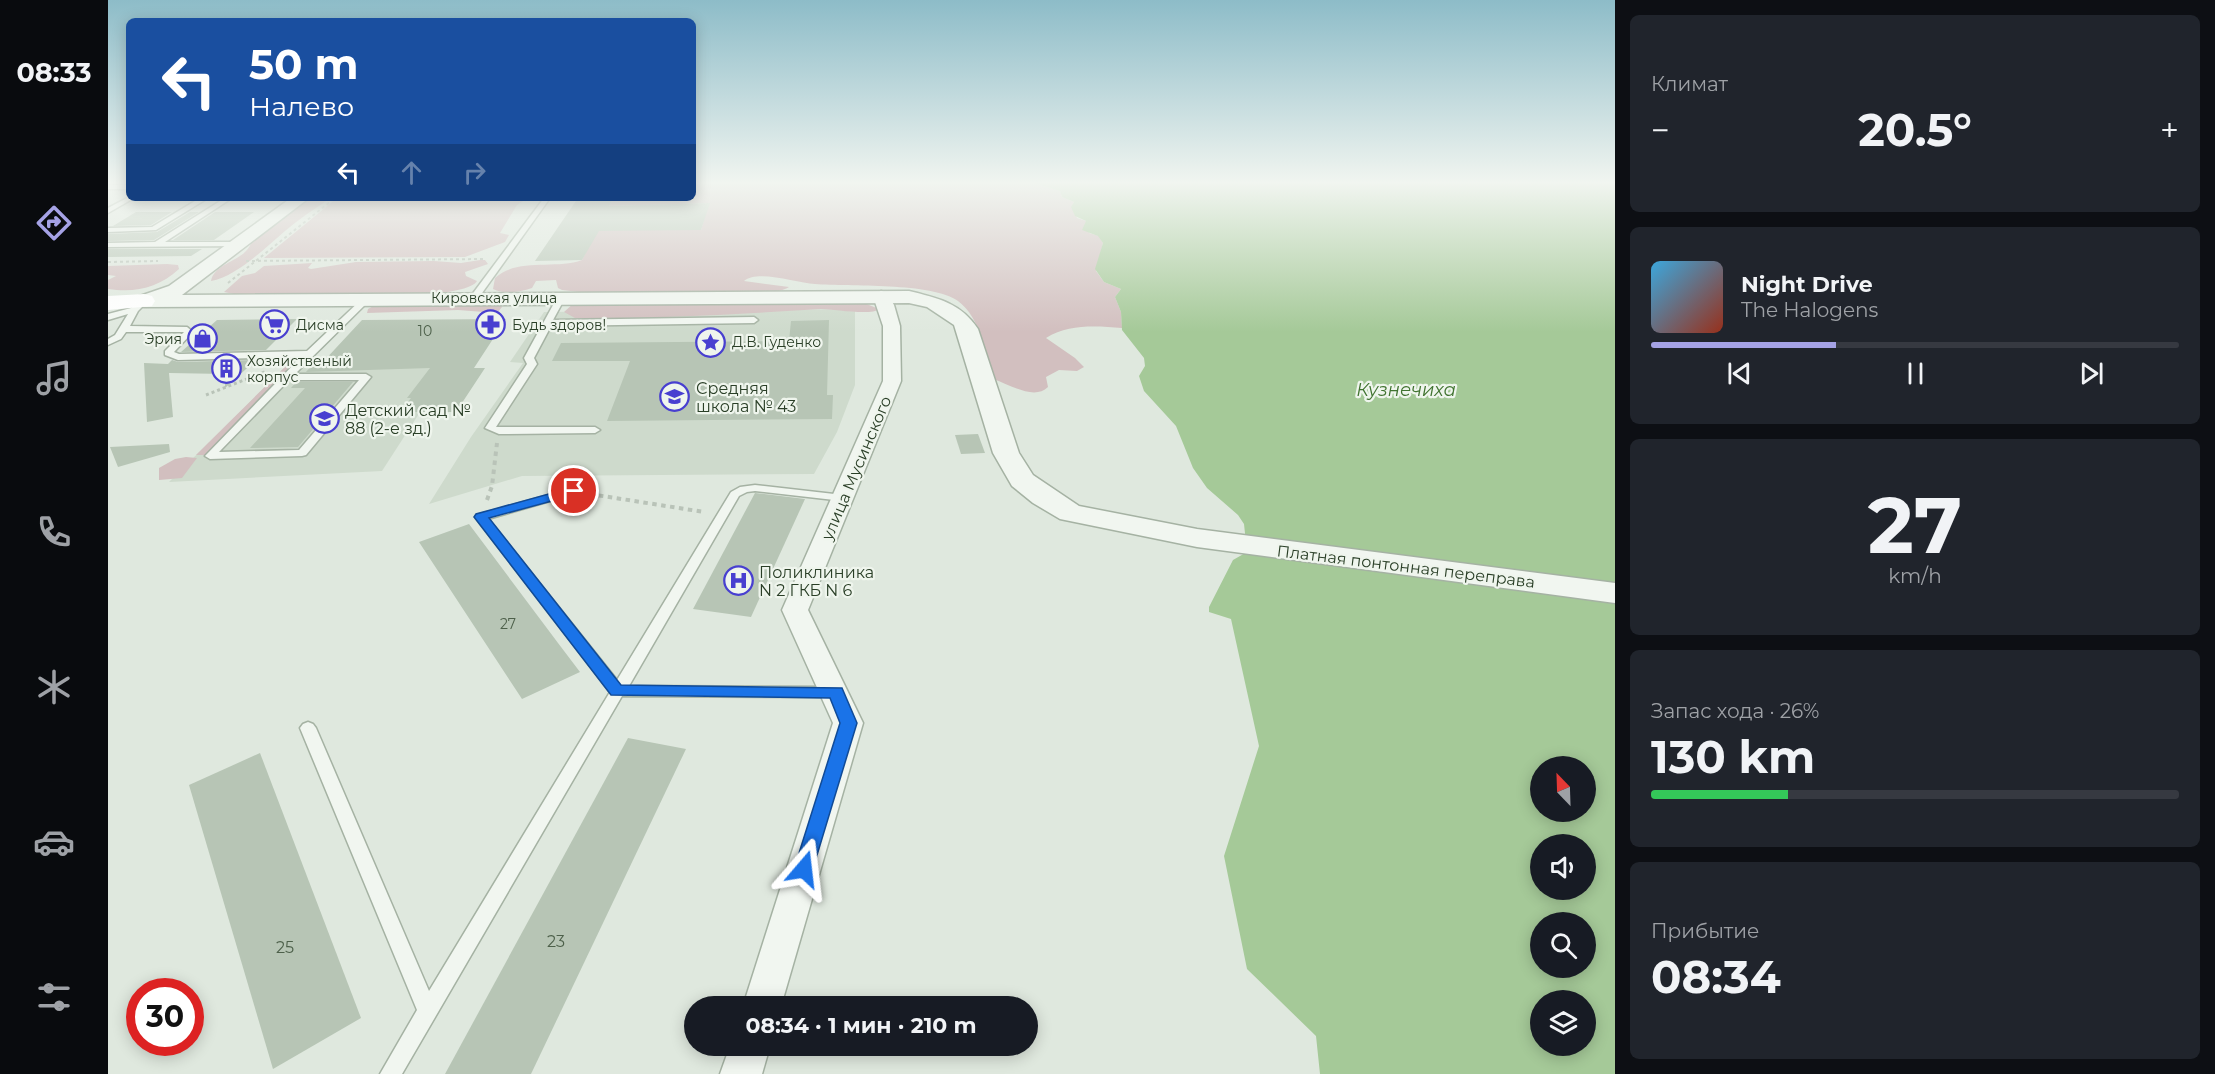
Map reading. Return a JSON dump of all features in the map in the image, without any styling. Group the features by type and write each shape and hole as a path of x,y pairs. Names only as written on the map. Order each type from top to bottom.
{"main road":[{"name":"Кировская улица","path":"108,303 139,306"}],"street":[{"path":"139,306 176,290 256,232"},
{"name":"улица Мусинского","path":"765,996 849,723 836,692 810,648 795,610 892,381 889,310 881,296"},
{"name":"Кировская улица","path":"139,306 206,300 909,297 934,303 952,312 967,329 1006,453 1022,480 1043,497 1070,513 1197,538"},
{"name":"Платная понтонная переправа","path":"1197,538 1615,593"},
{"path":"741,1074 747,1056"}],"lane":[{"path":"158,244 176,232"},
{"path":"474,298 522,232"},
{"path":"108,245 240,244"},
{"path":"561,298 529,358 532,364 492,421 490,428 499,430 595,430"},
{"path":"289,377 366,377 302,453 210,456 308,355 367,299"},
{"path":"108,317 139,306"},
{"path":"108,342 118,337 139,306"},
{"path":"548,323 754,321"},
{"path":"124,329 184,329 189,332 168,353 178,357 308,355"},
{"path":"390,1074 720,515 735,494 744,489 843,498"},
{"path":"574,491 481,517 617,691"},
{"path":"617,691 836,692"},
{"path":"308,728 428,1010"}],"path":[{"path":"206,300 292,232"},
{"path":"256,261 503,259"},
{"path":"206,395 308,355"},
{"path":"481,517 492,486 499,430"},
{"path":"574,491 720,515"}],"shaded area":[{"path":"265,232 284,232 246,264 222,278 211,281 216,271 242,255 252,242"},
{"path":"295,232 501,232 509,235 505,242 465,257 264,258"},
{"path":"596,232 1089,232 1099,236 1103,243 1096,271 1104,282 1121,289 1115,297 1121,312 1122,328 1073,328 1046,338 1084,367 1077,371 1059,370 1046,377 1048,387 1042,391 1029,392 993,379 981,337 966,308 946,295 929,291 890,286 815,284 768,276 758,276 744,281 789,287 772,292 597,293 562,290 558,288 556,280 536,281 532,288 517,292 502,292 493,289 495,278 514,268 582,260"},
{"path":"485,260 488,264 465,272 466,276 477,281 465,288 440,293 330,297 244,296 224,292 242,276 255,273 264,266 312,263 308,268 311,269 356,262 461,263"},
{"path":"178,265 179,269 155,285 128,290 108,289 108,280 116,276 108,275 108,266"},
{"path":"575,302 864,303 879,309 869,312 821,309 668,317 575,318 564,312"},
{"path":"379,303 501,304 502,307 497,313 458,310 367,313 368,309"},
{"name":"Средняя школа № 43","path":"855,309 855,385 837,432 814,474 522,476 429,504 471,437 523,363 510,362 544,312"},
{"name":"Детский сад № 88 (2-е зд.)","path":"453,361 382,471 169,482 289,363"},
{"path":"289,363 293,363 207,455 196,455"},
{"path":"197,458 182,478 159,480 159,468 175,459"}],"water":[{"name":"Кузнечиха","path":"1088,232 1615,232 1615,1074 1320,1074 1316,1036 1247,969 1224,856 1259,746 1231,619 1209,612 1209,607 1233,560 1247,552 1244,524 1238,515 1207,488 1193,468 1176,426 1144,391 1139,376 1145,366 1144,358 1122,330 1121,312 1115,297 1121,289 1104,282 1095,269 1103,243 1098,236"}],"building":[{"path":"167,232 154,240 108,241 108,234"},
{"path":"185,232 225,232 214,240 173,240"},
{"path":"555,232 598,232 582,260 535,261"},
{"path":"108,249 202,249 191,256 108,257"},
{"path":"297,319 266,350 181,352 217,320"},
{"path":"506,319 474,368 485,368 456,412 400,412 411,398 407,398 430,368 306,372 313,364 322,363 362,320"},
{"path":"829,320 827,395 833,395 832,419 607,421 630,361 552,361 561,343 789,341 791,321"},
{"path":"172,360 178,362 256,360 225,388 225,374 169,373 173,417 147,422 144,363 168,364"},
{"path":"296,382 353,382 298,447 250,448 305,388 291,388"},
{"path":"978,434 985,453 961,454 955,435"},
{"path":"169,444 170,452 118,467 110,447"},
{"name":"Поликлиника N 2 ГКБ N 6","path":"755,493 805,499 751,617 693,609"},
{"path":"469,524 580,672 522,699 419,542"},
{"path":"628,738 686,749 531,1074 445,1074"},
{"path":"260,753 361,1018 273,1069 189,785"}],"place":[{"name":"Дисма","path":"275,325"},
{"name":"Будь здоров!","path":"491,325"},
{"name":"Эрия","path":"203,339"},
{"name":"Д.В. Гуденко","path":"711,342"},
{"name":"Хозяйственый корпус","path":"226,369"},
{"name":"Средняя школа № 43","path":"675,397"},
{"name":"Детский сад № 88 (2-е зд.)","path":"324,419"},
{"name":"Поликлиника N 2 ГКБ N 6","path":"738,581"}],"route":[{"path":"574,491 481,517 617,691 836,692 849,723 804,869"}]}
